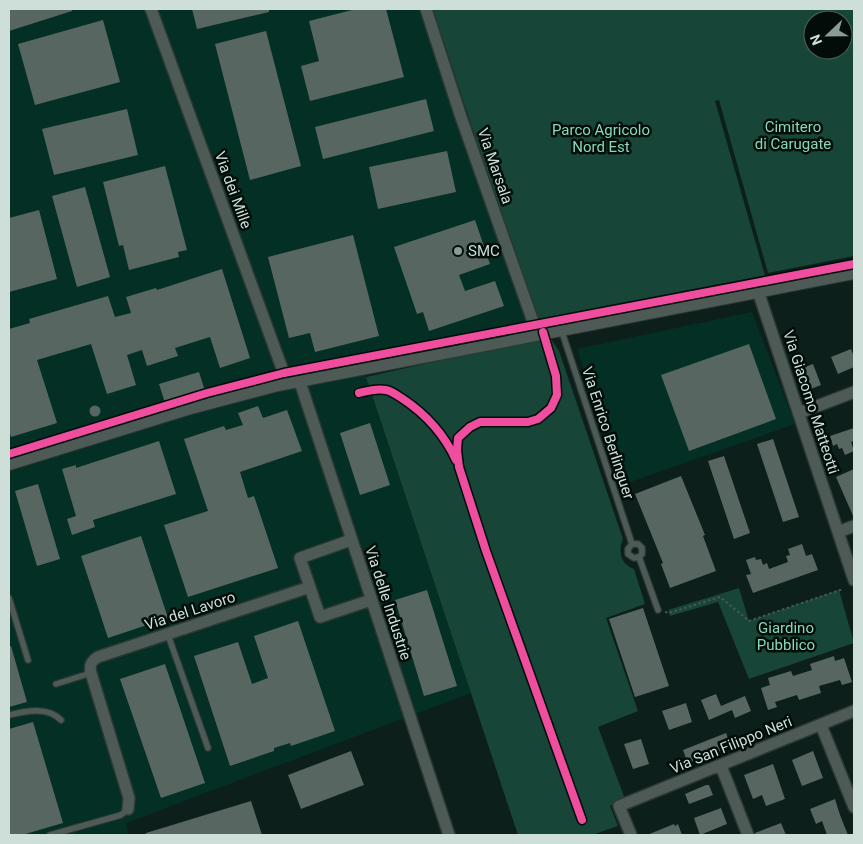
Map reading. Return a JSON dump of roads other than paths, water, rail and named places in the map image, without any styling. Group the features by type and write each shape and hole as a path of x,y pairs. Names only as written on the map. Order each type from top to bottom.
{"street":[{"name":"Via dei Mille","path":"151,9 293,381"},
{"name":"Via Marsala","path":"426,9 461,117 538,333"},
{"path":"9,462 187,408 293,381 854,272"},
{"name":"Via Giacomo Matteotti","path":"758,291 854,580"},
{"name":"Via delle Industrie","path":"293,381 351,540 449,835"},
{"path":"799,413 854,392"},
{"path":"838,532 854,526"},
{"path":"351,540 300,558 320,617 371,600"},
{"name":"Via del Lavoro","path":"91,673 91,664 98,657 310,587"},
{"path":"91,673 129,798 128,809"},
{"name":"Via San Filippo Neri","path":"631,835 619,806 854,711"},
{"path":"821,725 854,808"},
{"path":"721,766 748,835"}],"lane":[{"name":"Via Enrico Berlinguer","path":"561,329 632,544"},
{"name":"Via Enrico Berlinguer","path":"632,544 628,549 628,554 634,558 639,557"},
{"name":"Via Enrico Berlinguer","path":"632,544 638,544 642,548 642,554 639,557"},
{"name":"Via Enrico Berlinguer","path":"639,557 658,610"},
{"path":"9,598 28,660"},
{"path":"168,635 208,748"},
{"path":"56,684 91,673"},
{"path":"9,715 27,710 36,710 54,714 61,720"},
{"path":"50,835 121,815 128,809"}],"place":[{"name":"SMC","path":"458,251"}],"park label":[{"name":"Cimitero di Carugate","path":"793,136"},
{"name":"Parco Agricolo Nord Est","path":"601,138"},
{"name":"Giardino Pubblico","path":"786,636"}]}
